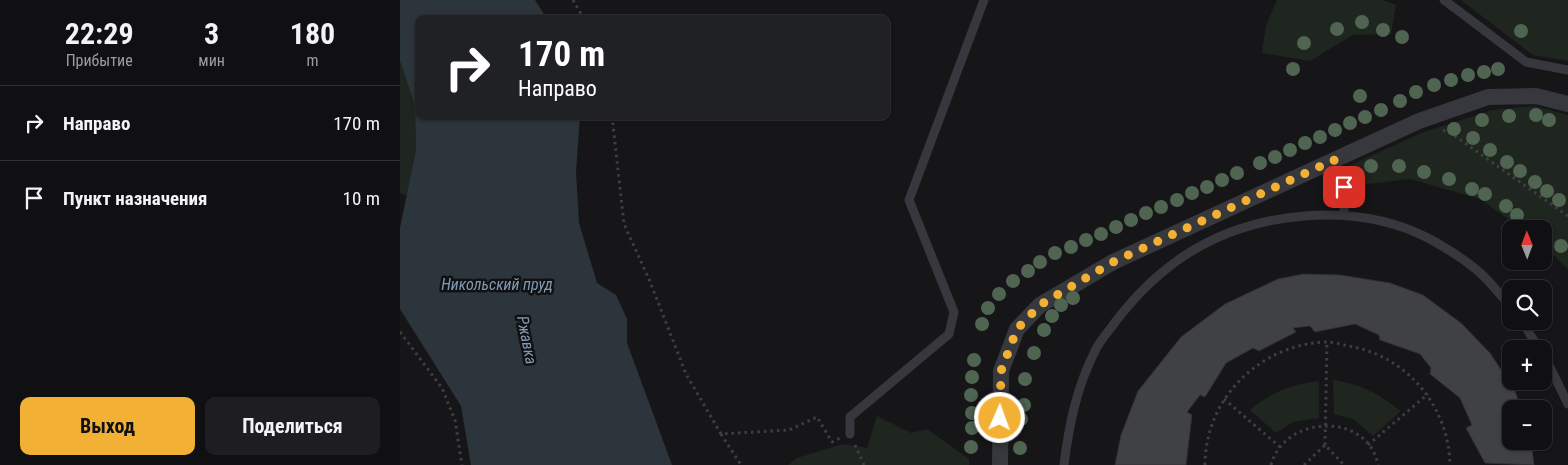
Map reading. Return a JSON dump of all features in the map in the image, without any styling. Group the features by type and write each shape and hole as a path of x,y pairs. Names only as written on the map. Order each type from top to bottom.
{"street":[{"path":"1000,465 1001,371 1017,329 1040,305 1113,262 1419,121 1488,97 1536,96 1568,104"}],"lane":[{"path":"850,434 850,417 949,334 954,312 908,200 984,0"},
{"path":"1444,0 1526,62 1568,70"},
{"path":"1334,160 1344,187 1344,215"},
{"path":"1064,465 1069,430 1079,388 1097,348 1149,282 1187,254 1225,234 1267,222 1301,217 1344,215 1389,224 1430,239 1478,271 1502,297"},
{"path":"1552,372 1568,404"}],"path":[{"path":"573,0 582,15"},
{"path":"612,120 624,224 650,279 686,374 741,465"},
{"path":"1419,121 1452,134 1568,216"},
{"path":"400,332 442,388 455,420 462,465"},
{"path":"1327,342 1325,445 1344,465"},
{"path":"1205,465 1205,452 1211,424 1224,399 1243,375 1268,357 1297,346 1327,342 1366,348 1400,366 1428,394 1442,420 1450,449 1450,465"},
{"path":"1368,445 1428,394"},
{"path":"1224,399 1280,447"},
{"path":"721,434 789,430 817,417 832,442 850,434 864,465"},
{"path":"1271,465 1280,447 1292,435 1307,428 1325,425 1340,427 1356,434 1368,445 1378,465"},
{"path":"1304,465 1325,445"}],"shaded area":[{"path":"1277,0 1383,0 1396,5 1391,34 1353,35 1310,61 1262,53 1266,25"},
{"path":"1461,0 1568,0 1568,61 1533,55"},
{"path":"400,61 415,106 416,150 408,196 400,193"},
{"path":"1534,106 1568,115 1568,269 1552,254 1552,220 1509,220 1480,199 1410,179 1360,185 1348,166 1424,132 1492,110"},
{"path":"1333,380 1352,384 1369,391 1401,411 1373,436 1353,419 1334,414"},
{"path":"1319,381 1319,418 1293,422 1276,433 1250,410 1266,398 1282,390"},
{"path":"877,416 911,433 927,429 969,459 969,465 788,465 797,458 843,444 867,448"}],"water":[{"name":"Никольский пруд","path":"400,0 535,0 544,15 415,15 415,106 400,61"},
{"name":"Никольский пруд","path":"415,120 580,120 576,172 579,223 597,283 616,295 627,319 627,343 672,465 471,465 461,406 400,309 400,228 416,150"}],"building":[{"path":"1304,274 1340,275 1390,283 1423,295 1461,323 1490,353 1502,371 1502,390 1515,391 1518,400 1502,400 1502,450 1532,450 1534,465 1485,463 1466,428 1472,425 1460,398 1430,374 1431,368 1420,354 1380,340 1379,335 1355,324 1315,332 1310,326 1293,328 1296,332 1259,351 1253,348 1226,363 1205,397 1200,395 1187,412 1192,415 1186,465 1115,465 1121,435 1138,391 1181,337 1225,304 1278,279"}],"route":[{"path":"1000,418 1001,371 1017,329 1040,305 1113,262 1334,160 1344,187"}],"water label":[{"name":"Ржавка","path":"527,340"}]}
